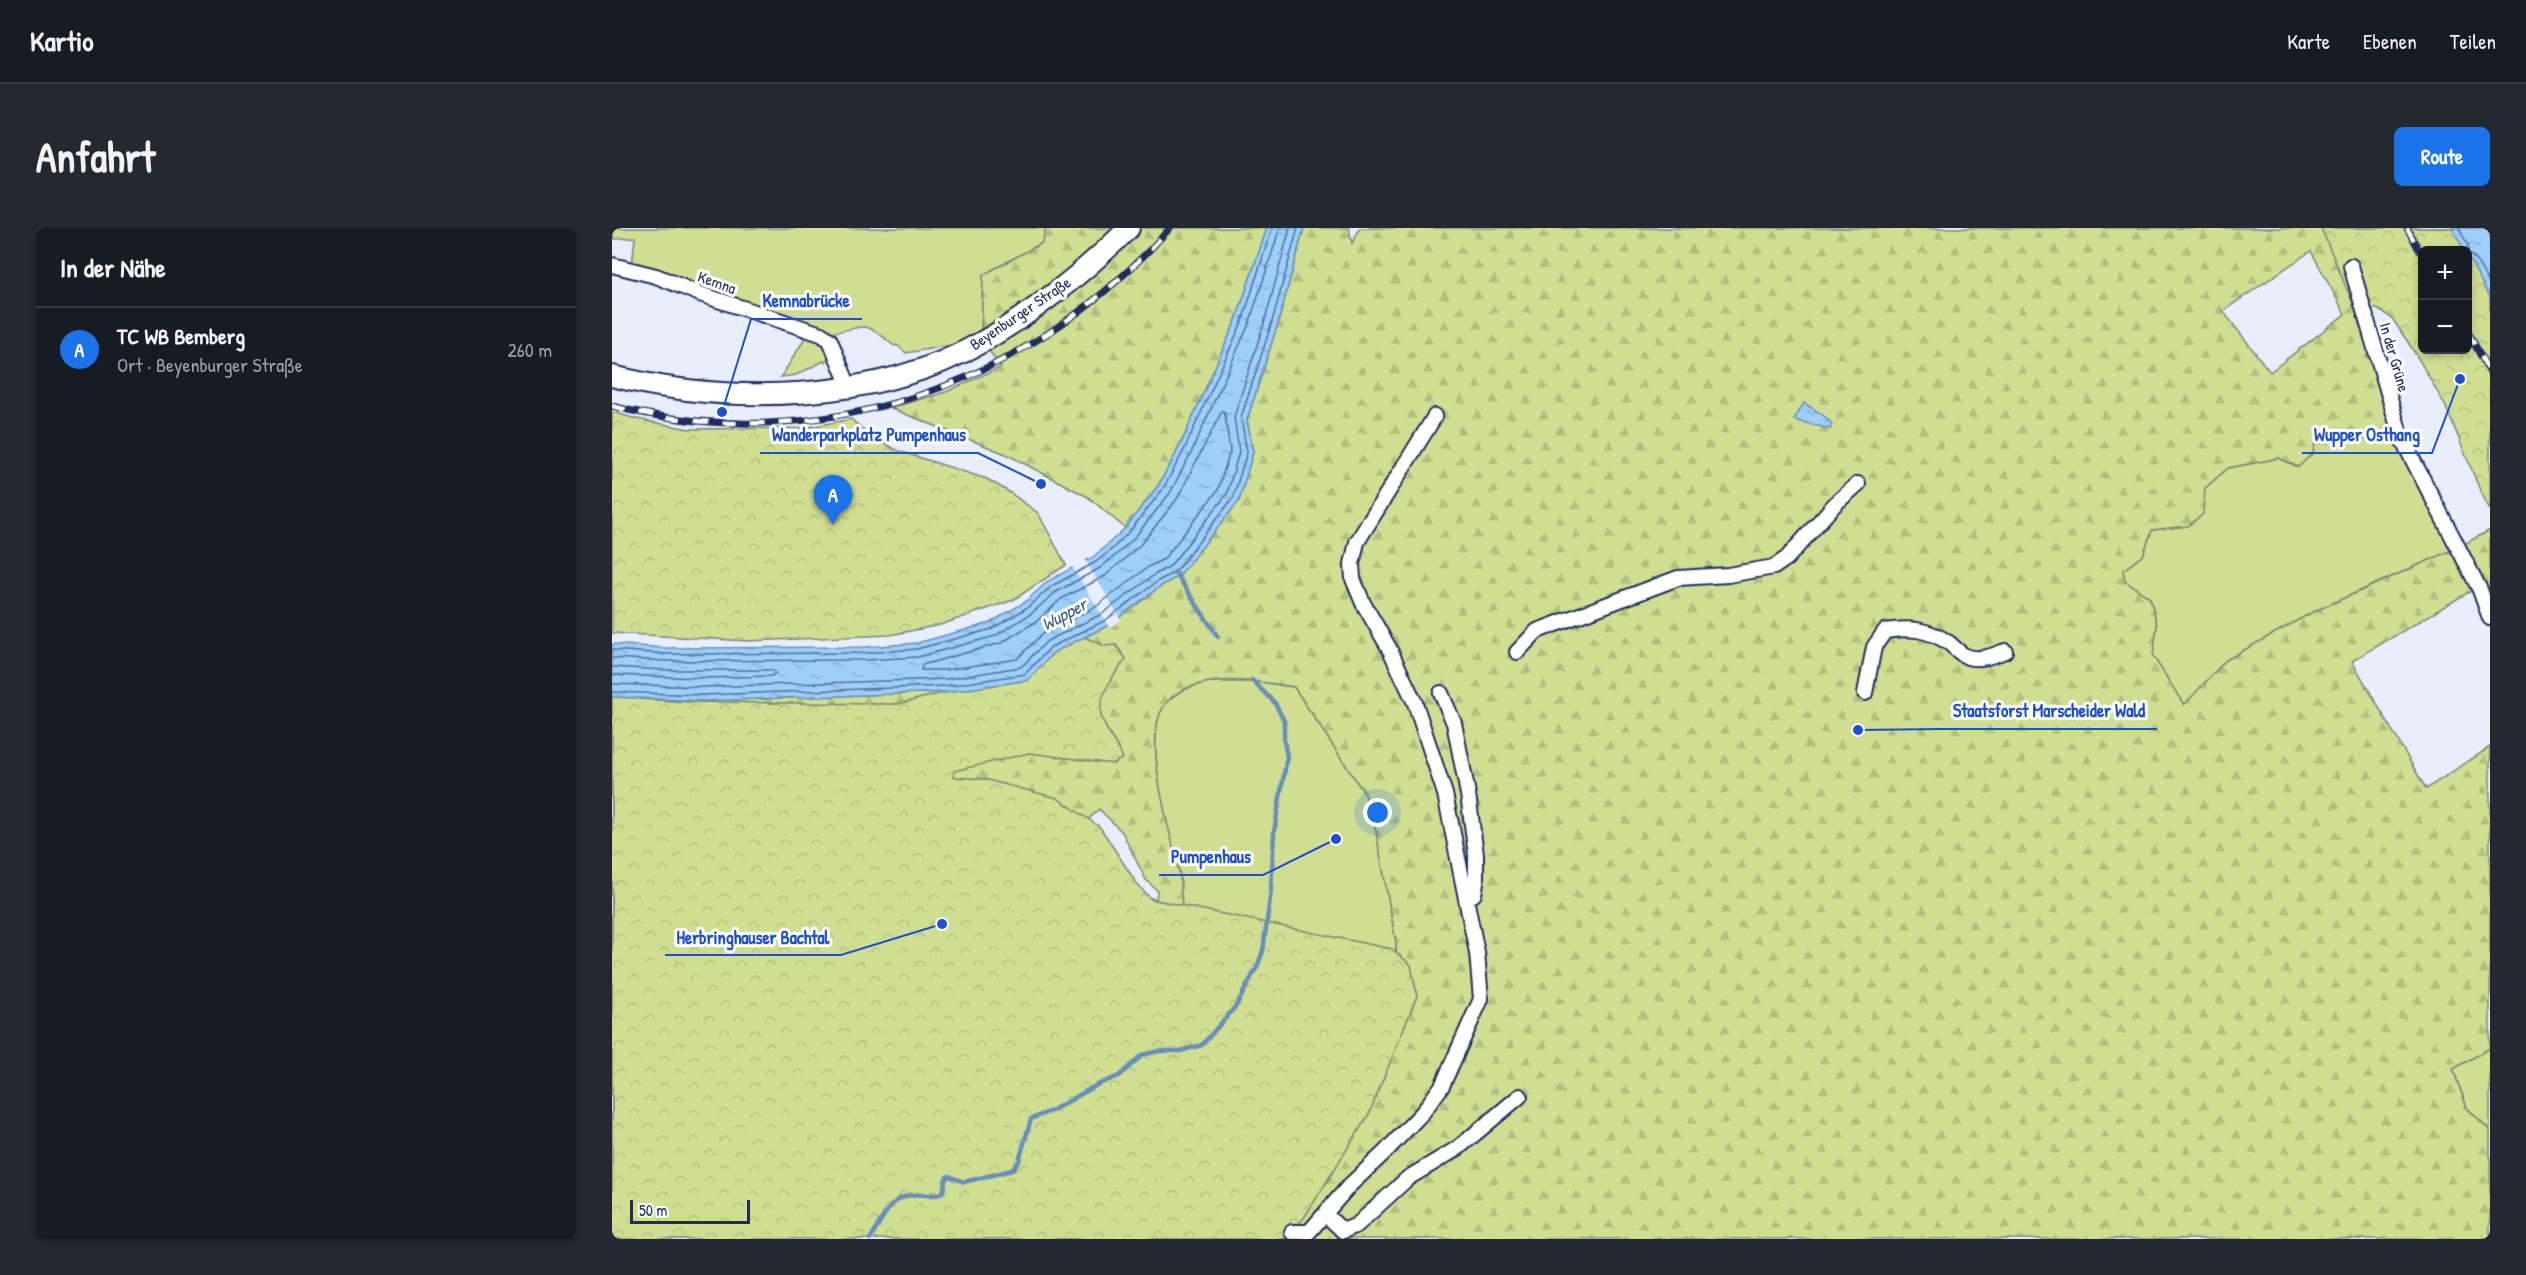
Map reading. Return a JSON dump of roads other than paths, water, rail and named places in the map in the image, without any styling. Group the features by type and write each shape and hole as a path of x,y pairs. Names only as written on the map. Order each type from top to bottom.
{"main road":[{"name":"Beyenburger Straße","path":"612,376 662,386 732,393 791,393 849,387 900,375 946,359 980,343 1046,300 1129,228"}],"street":[{"name":"Kemna","path":"612,265 656,276 700,294 821,334 830,340 849,387"},
{"name":"In der Grüne","path":"2351,266 2401,437 2480,590 2490,618"},
{"path":"1292,1232 1309,1232 1349,1186 1423,1112 1442,1086 1481,999 1477,953 1445,794 1415,703 1353,579 1352,564 1358,542 1435,416"},
{"path":"1517,652 1537,631 1678,578 1728,575 1774,567 1787,558 1834,504 1858,484"},
{"path":"1865,693 1874,647 1885,631 1903,628 1926,631 1967,657 1984,658 2005,651"},
{"path":"1440,693 1454,723 1468,794 1476,855 1474,894 1466,899"},
{"path":"1324,1214 1343,1231 1357,1225 1408,1178 1458,1148 1520,1096"}],"water":[{"name":"Wupper","path":"1267,228 1304,228 1278,323 1247,420 1253,452 1239,501 1179,576 1161,586 1109,625 1054,652 1028,680 947,692 704,701 612,697 612,644 665,648 866,647 917,643 990,623 1025,602 1048,581 1093,557 1125,528 1158,486 1179,448 1236,320"},
{"path":"2452,228 2490,228 2490,297 2472,264 2472,246 2462,246"},
{"path":"1804,403 1823,415 1832,424 1830,429 1794,420"}],"waterway":[{"path":"1175,572 1218,637"},
{"path":"870,1239 886,1212 896,1201 915,1195 940,1194 949,1176 964,1182 1012,1170 1019,1161 1031,1119 1119,1076 1142,1055 1159,1051 1180,1051 1202,1045 1236,1006 1263,951 1271,890 1274,832 1287,757 1284,721 1275,703 1252,680"}],"railway":[{"path":"612,406 689,420 766,423 842,415 915,396 986,368 1052,330 1114,283 1170,228"},
{"path":"2407,228 2418,248"},
{"path":"2472,339 2490,373"}],"place":[{"name":"Wupper Osthang","path":"2460,379"},
{"name":"Kemnabrücke","path":"722,412"},
{"name":"Wanderparkplatz Pumpenhaus","path":"1041,484"},
{"name":"TC WB Bemberg","path":"833,525"},
{"name":"Staatsforst Marscheider Wald","path":"1858,730"},
{"name":"Pumpenhaus","path":"1336,839"},
{"name":"Herbringhauser Bachtal","path":"942,924"}]}
